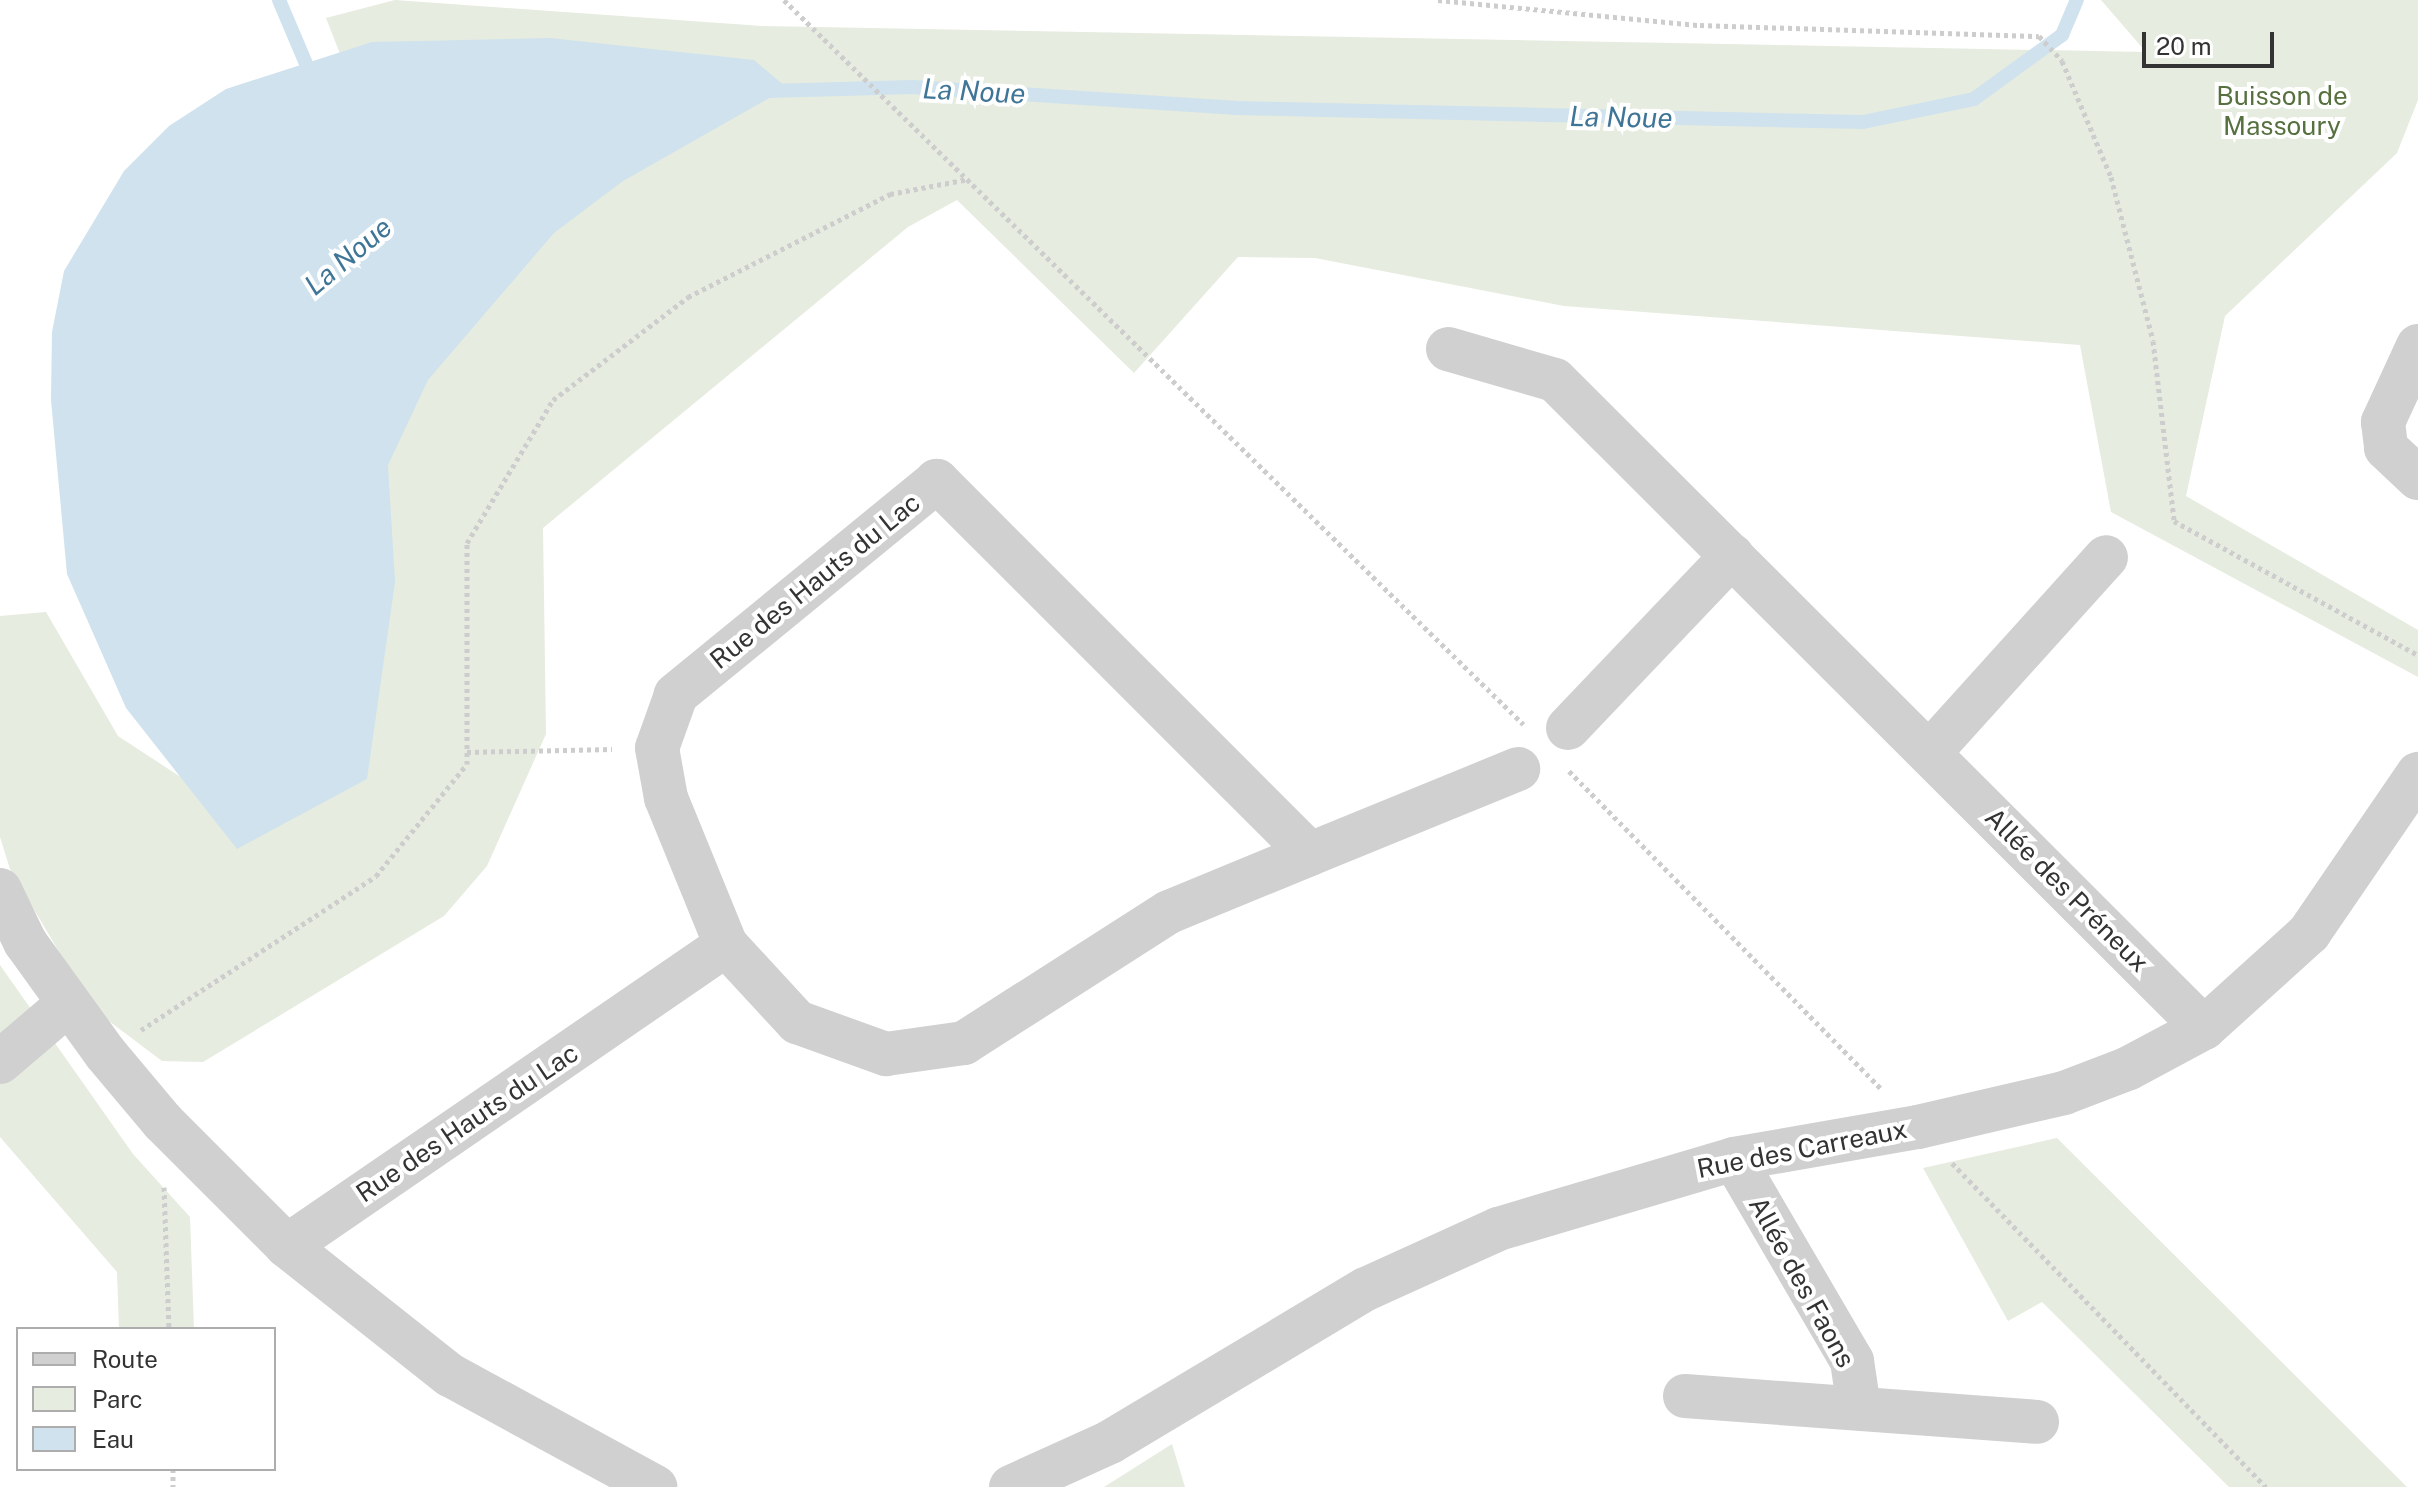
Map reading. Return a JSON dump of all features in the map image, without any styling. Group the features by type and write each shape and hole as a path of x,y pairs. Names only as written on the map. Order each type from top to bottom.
{"street":[{"path":"2418,346 2383,422 2386,448 2418,478"},
{"name":"Allée des Préneux","path":"1448,349 1555,380 1931,751 2204,1028"},
{"name":"Rue des Hauts du Lac","path":"1310,854 937,481 676,695 657,748 666,798 726,945 797,1022 825,1037 886,1054 940,1051 1013,1014 1169,912 1310,854 1545,748"},
{"path":"1545,748 1732,556"},
{"path":"1931,751 2106,557"},
{"name":"Rue des Carreaux","path":"1011,1487 1110,1442 1393,1277 1498,1229 1734,1159 1918,1127 2064,1093 2204,1028 2309,933 2413,798"},
{"path":"0,890 68,1004 105,1053 163,1122 287,1246 450,1375 655,1487"},
{"name":"Rue des Hauts du Lac","path":"287,1246 726,945"},
{"path":"0,1062 68,1004"},
{"name":"Allée des Faons","path":"1734,1159 1852,1361 1859,1408"},
{"name":"Allée des Faons","path":"1685,1396 2037,1422"},
{"name":"Rue des Carreaux","path":"1055,1487 1110,1442"}],"path":[{"path":"784,0 970,179 1545,748 2266,1487"},
{"path":"1438,0 1700,25 2039,36 2062,61 2111,177 2153,341 2174,521 2418,655"},
{"path":"105,1053 376,876 467,764 467,543 553,400 688,297 890,194 970,179"},
{"path":"467,752 657,748"},
{"path":"163,1122 169,1327"}],"green space":[{"name":"Buisson de Massoury","path":"395,0 762,26 2146,52 2101,0 2418,0 2418,100 2397,153 2225,316 2186,496 2418,630 2418,677 2111,512 2080,345 1564,306 1315,258 1238,257 1134,373 957,200 908,227 543,528 546,734 487,866 444,916 203,1062 162,1061 93,1009 10,869 0,837 0,616 46,612 118,736 234,812 357,97 326,18"},
{"path":"0,965 133,1154 190,1217 194,1327 119,1327 117,1272 0,1137"},
{"path":"2057,1138 2407,1487 2229,1487 2042,1302 2008,1321 1923,1168"},
{"path":"1172,1444 1185,1487 1104,1487"}],"water":[{"path":"550,38 754,60 787,88 623,181 554,233 428,380 388,465 395,582 367,779 237,849 126,708 67,574 51,400 52,332 64,271 124,171 169,126 226,89 372,42"}],"waterway":[{"path":"279,0 310,73"},
{"name":"La Noue","path":"769,91 913,87 1234,108 1863,122 1974,99 2062,35 2077,0"}]}
